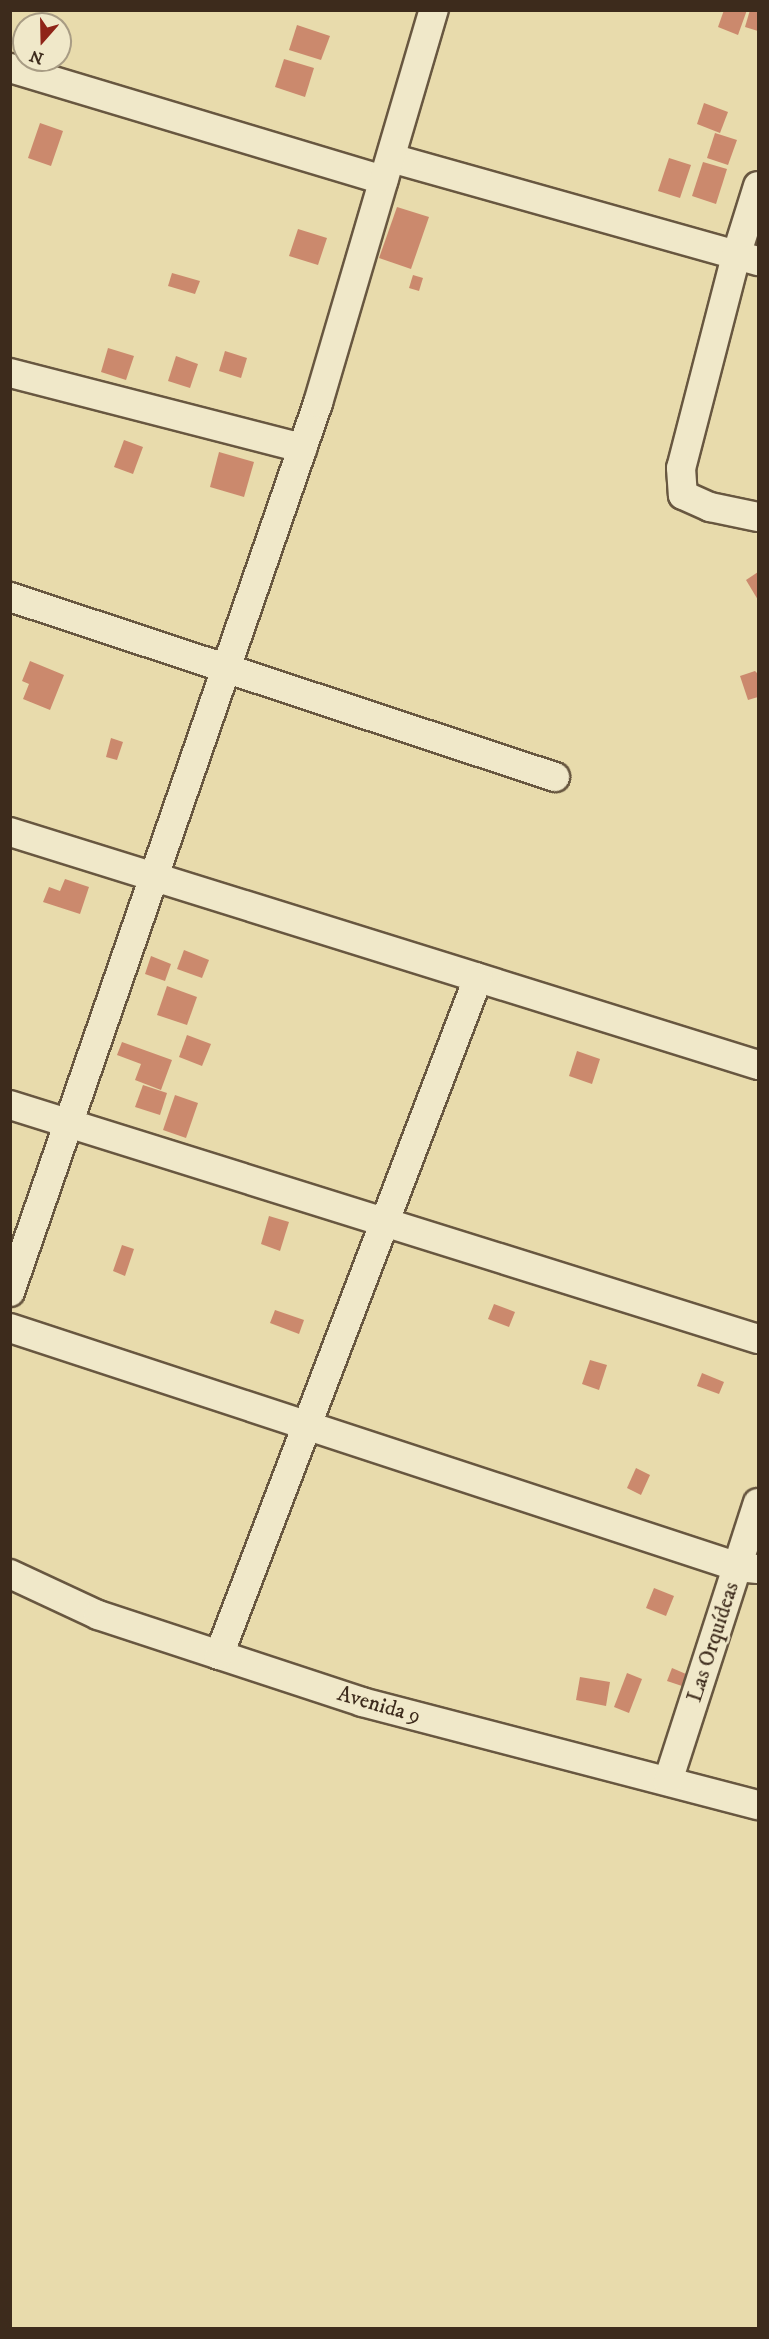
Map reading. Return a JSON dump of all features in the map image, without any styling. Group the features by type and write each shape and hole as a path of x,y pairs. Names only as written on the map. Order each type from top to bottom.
{"street":[{"path":"10,1292 303,448 434,10"},
{"path":"10,68 388,169 747,258"},
{"path":"759,186 747,258 681,468 683,495 710,507 759,517"},
{"path":"10,373 303,448"},
{"path":"10,597 555,777"},
{"path":"10,832 759,1065"},
{"path":"219,1655 478,978"},
{"path":"10,1105 759,1339"},
{"path":"10,1328 748,1568"},
{"name":"Las Orquídeas","path":"668,1781 748,1568 759,1503"},
{"name":"Avenida 9","path":"10,1574 98,1615 362,1702 759,1805"}],"building":[{"path":"724,10 747,10 738,35 718,27"},
{"path":"750,10 758,10 758,31 745,27"},
{"path":"297,25 330,36 321,60 289,50"},
{"path":"284,59 314,68 305,97 275,87"},
{"path":"704,103 728,112 720,133 697,124"},
{"path":"40,123 63,131 51,166 28,158"},
{"path":"715,133 737,140 728,165 707,158"},
{"path":"669,158 691,165 680,198 658,191"},
{"path":"703,162 727,169 716,204 692,196"},
{"path":"397,207 429,217 411,269 379,258"},
{"path":"298,229 327,238 318,265 289,256"},
{"path":"172,273 200,281 195,294 168,286"},
{"path":"413,275 423,278 419,291 409,288"},
{"path":"108,348 134,356 126,380 101,372"},
{"path":"225,351 247,358 241,378 219,371"},
{"path":"176,356 198,364 190,388 168,381"},
{"path":"124,440 143,447 133,474 114,467"},
{"path":"219,452 254,462 244,497 210,487"},
{"path":"758,572 758,600 746,580"},
{"path":"30,661 64,675 50,710 23,699 29,684 22,681"},
{"path":"755,671 758,674 758,697 748,700 740,676"},
{"path":"111,738 123,742 117,760 106,757"},
{"path":"65,879 89,887 80,914 43,902 49,887 60,891"},
{"path":"184,950 209,960 202,978 177,969"},
{"path":"151,956 171,964 165,981 145,974"},
{"path":"167,986 197,997 187,1025 157,1015"},
{"path":"187,1035 211,1044 202,1066 179,1057"},
{"path":"122,1042 172,1060 161,1090 135,1080 141,1064 117,1055"},
{"path":"577,1051 600,1059 592,1084 569,1076"},
{"path":"143,1085 167,1093 160,1115 135,1107"},
{"path":"175,1095 198,1103 186,1138 163,1130"},
{"path":"269,1216 289,1222 280,1251 261,1244"},
{"path":"122,1245 134,1249 125,1276 113,1271"},
{"path":"494,1304 515,1312 509,1327 488,1319"},
{"path":"275,1310 304,1320 299,1334 270,1323"},
{"path":"590,1360 607,1365 599,1390 582,1384"},
{"path":"702,1373 724,1382 719,1394 697,1386"},
{"path":"636,1468 650,1475 641,1495 627,1488"},
{"path":"654,1588 674,1596 666,1616 646,1608"},
{"path":"672,1668 686,1674 682,1686 667,1681"},
{"path":"627,1673 642,1679 629,1713 614,1707"},
{"path":"580,1677 610,1682 606,1706 576,1700"}]}
